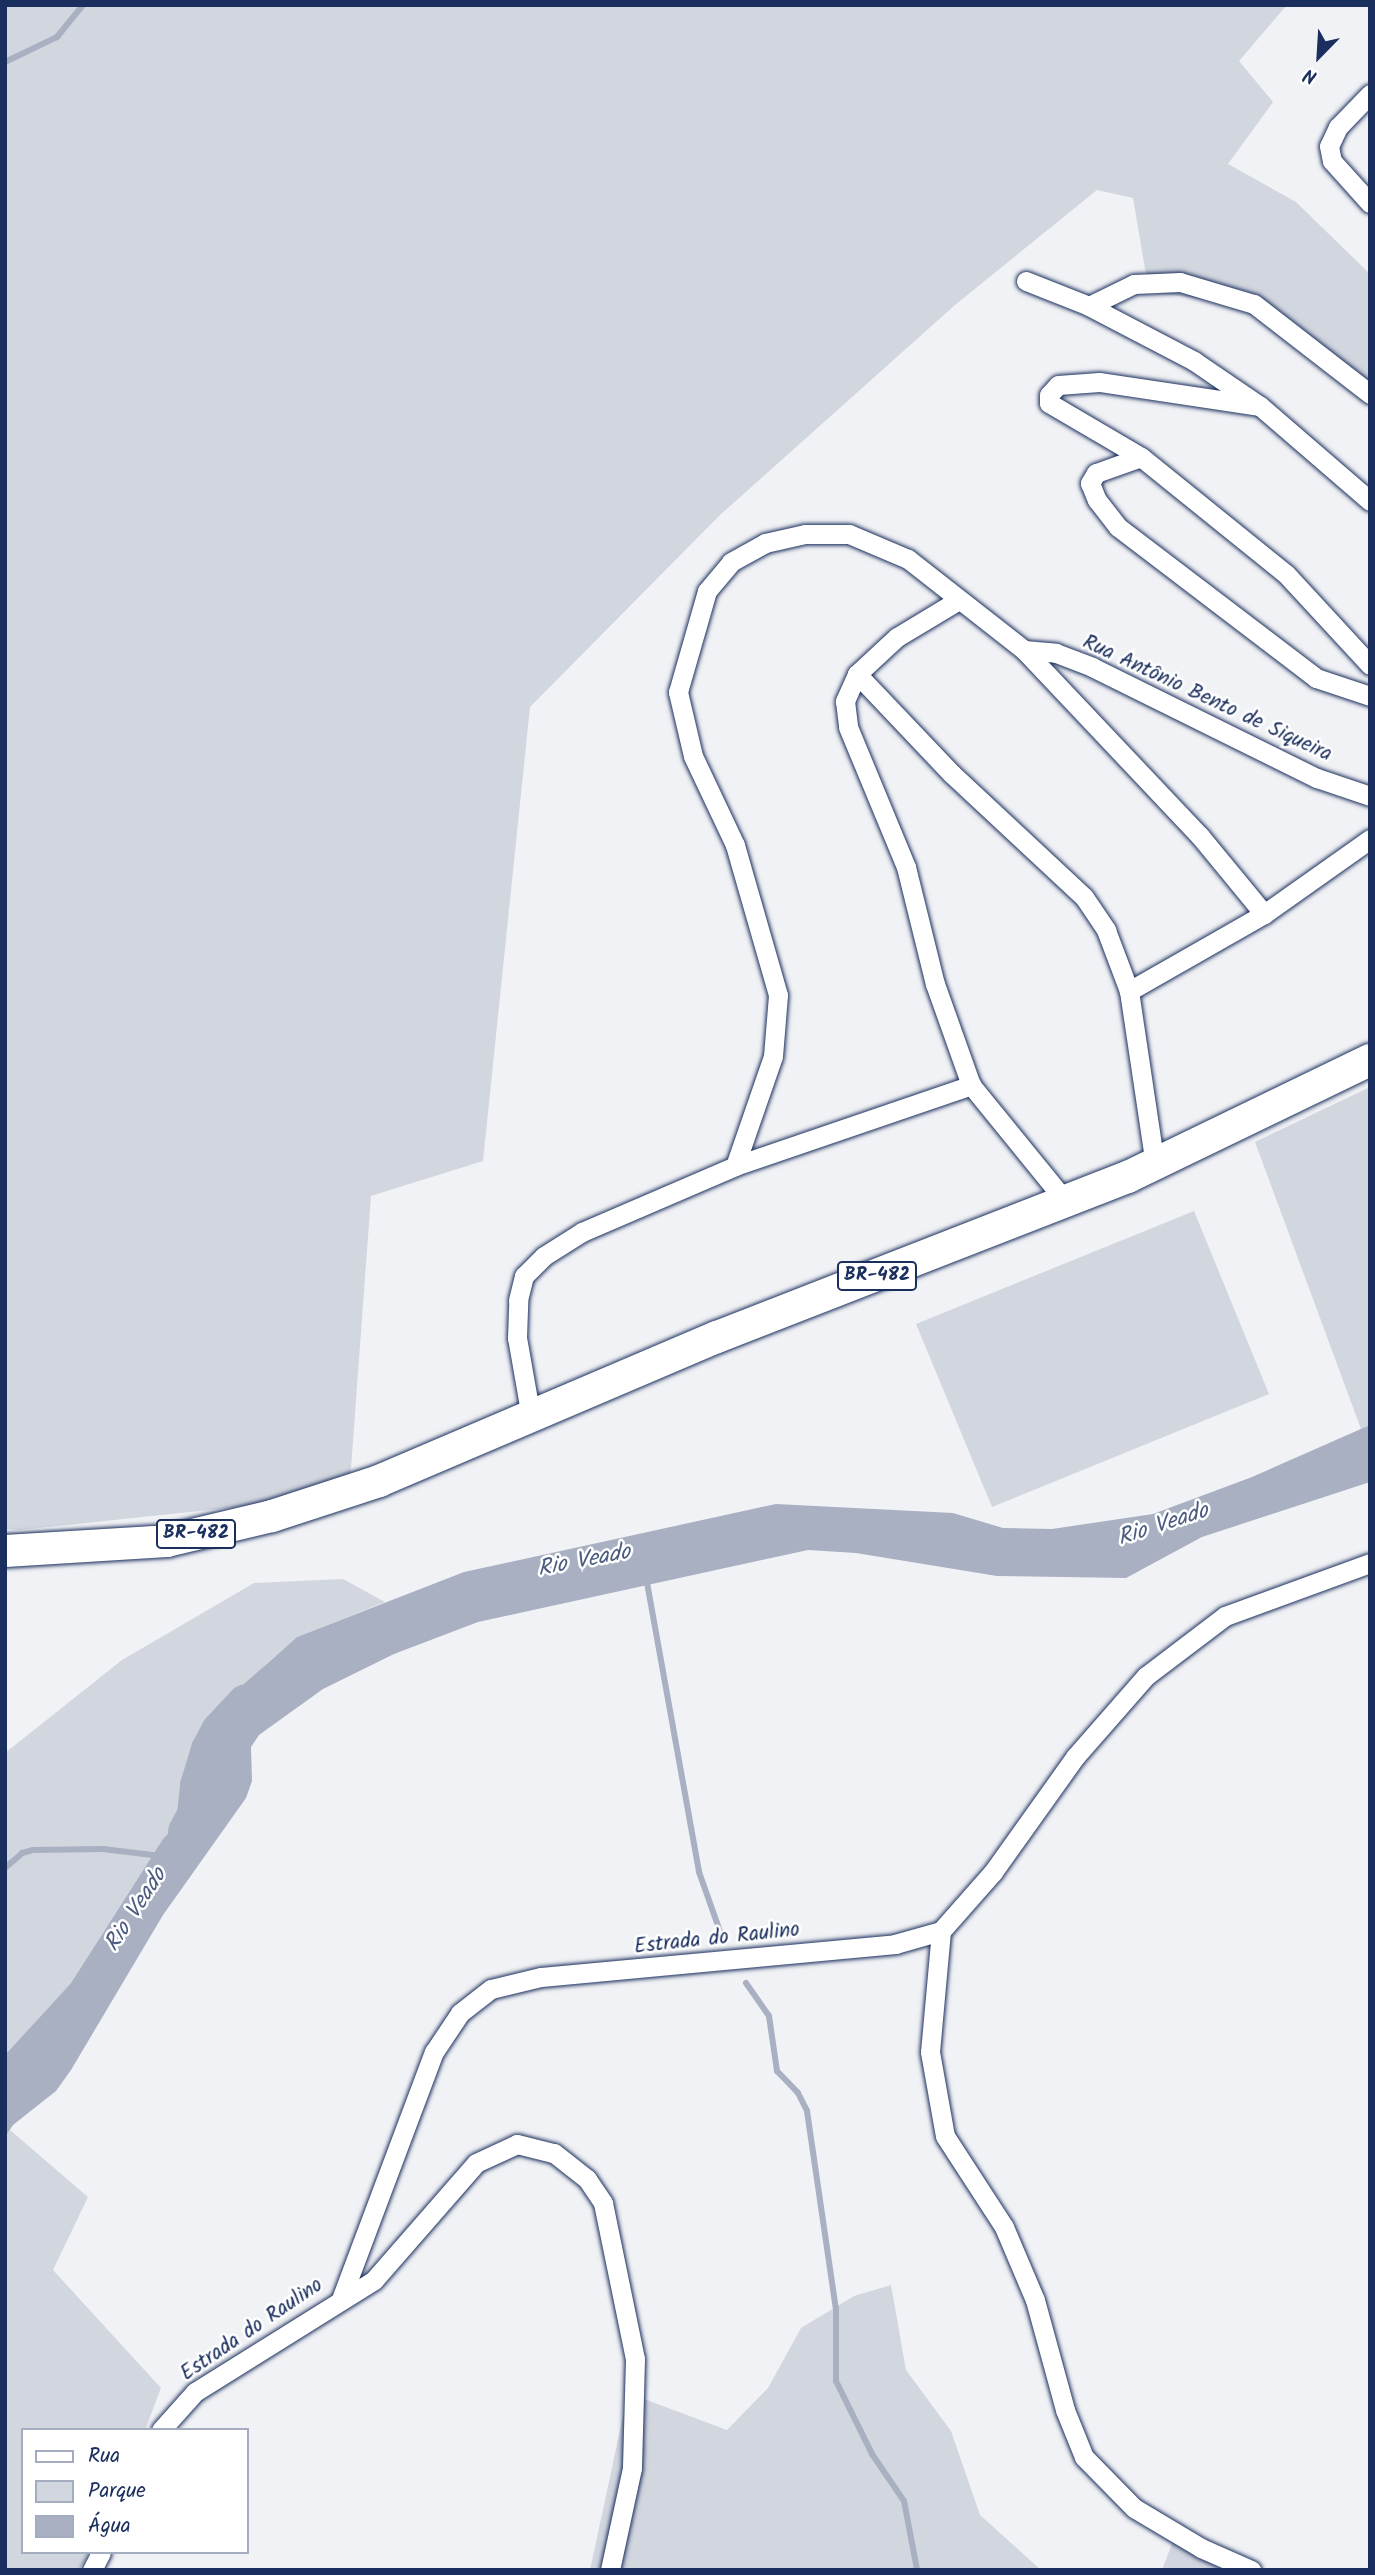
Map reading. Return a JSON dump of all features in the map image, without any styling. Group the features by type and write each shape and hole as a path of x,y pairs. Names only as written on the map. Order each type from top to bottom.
{"highway":[{"name":"BR-482","path":"5,1551 167,1541 272,1516 379,1480 717,1337 1066,1202 1155,1164 1370,1060"}],"street":[{"path":"1370,94 1338,127 1329,146 1332,161 1370,203"},
{"path":"1026,281 1089,306 1194,360 1260,406 1370,501"},
{"path":"1089,306 1134,284 1180,282 1254,304 1370,394"},
{"path":"1260,406 1099,382 1058,385 1049,395 1049,403 1141,457 1286,574 1370,665"},
{"path":"1141,457 1096,473 1090,483 1097,500 1118,527 1316,678 1370,696"},
{"name":"Rua Antônio Bento de Siqueira","path":"735,1166 773,1056 778,995 735,845 694,756 678,692 707,591 732,562 765,543 805,534 849,534 908,559 957,601 1024,650 1200,836 1264,914"},
{"path":"957,601 897,637 857,674 845,701 848,727 906,867 935,984 971,1085 1066,1202"},
{"name":"Rua Antônio Bento de Siqueira","path":"1024,650 1056,653 1092,667 1317,778 1370,796"},
{"path":"857,674 952,774 1084,897 1106,930 1129,991 1155,1164"},
{"path":"1129,991 1264,914 1370,839"},
{"path":"531,1417 517,1338 524,1276 544,1256 582,1232 735,1166 971,1085"},
{"path":"1251,2570 1201,2548 1134,2508 1084,2457 1065,2410 1035,2300 1004,2227 945,2136 930,2052 941,1931 993,1872 1075,1757 1146,1676 1225,1616 1370,1563"},
{"name":"Estrada do Raulino","path":"163,2428 195,2392 341,2299 434,2052 460,2012 491,1989 541,1976 895,1944 941,1931"},
{"path":"341,2299 374,2280 476,2163 517,2144 554,2153 587,2179 603,2203 635,2359 632,2468 610,2570"},
{"path":"92,2570 100,2554"}],"green space":[{"path":"5,5 1287,5 1239,61 1273,102 1228,164 1296,202 1370,274 1370,393 1241,304 1149,292 1133,198 1097,190 955,305 720,515 530,707 483,1161 371,1196 350,1482 276,1503 20,1530 5,1529"},
{"path":"1370,1087 1370,1425 1361,1429 1255,1142"},
{"path":"1194,1211 1269,1394 992,1507 916,1324"},
{"path":"343,1579 385,1602 297,1637 266,1664 222,1713 187,1813 163,1839 71,1983 5,2055 5,1753 122,1660 254,1583"},
{"path":"10,2130 88,2197 53,2270 161,2388 146,2428 21,2428 21,2554 88,2554 79,2570 5,2570 5,2137"},
{"path":"891,2285 906,2370 951,2431 980,2515 1041,2570 590,2570 628,2393 727,2430 768,2388 801,2328 854,2296"},
{"path":"1173,2541 1246,2570 1162,2570"}],"water":[{"path":"1370,1425 1370,1482 1202,1537 1126,1578 997,1576 856,1553 808,1550 478,1622 394,1654 323,1689 259,1735 251,1747 252,1781 246,1798 163,1915 71,2070 56,2091 13,2125 5,2137 5,2055 71,1983 163,1839 187,1813 222,1713 244,1684 297,1637 464,1572 776,1504 953,1513 1003,1528 1052,1529 1153,1514 1252,1477"}],"waterway":[{"path":"5,62 57,37 83,5"},
{"path":"646,1577 699,1872 721,1934"},
{"name":"Rio Veado","path":"187,1832 196,1815 199,1786 210,1750 220,1731 246,1703"},
{"path":"5,1868 22,1853 33,1850 103,1849 161,1856"},
{"path":"746,1983 769,2016 777,2071 798,2093 807,2111 836,2309 836,2381 872,2454 904,2501 917,2570"}]}
